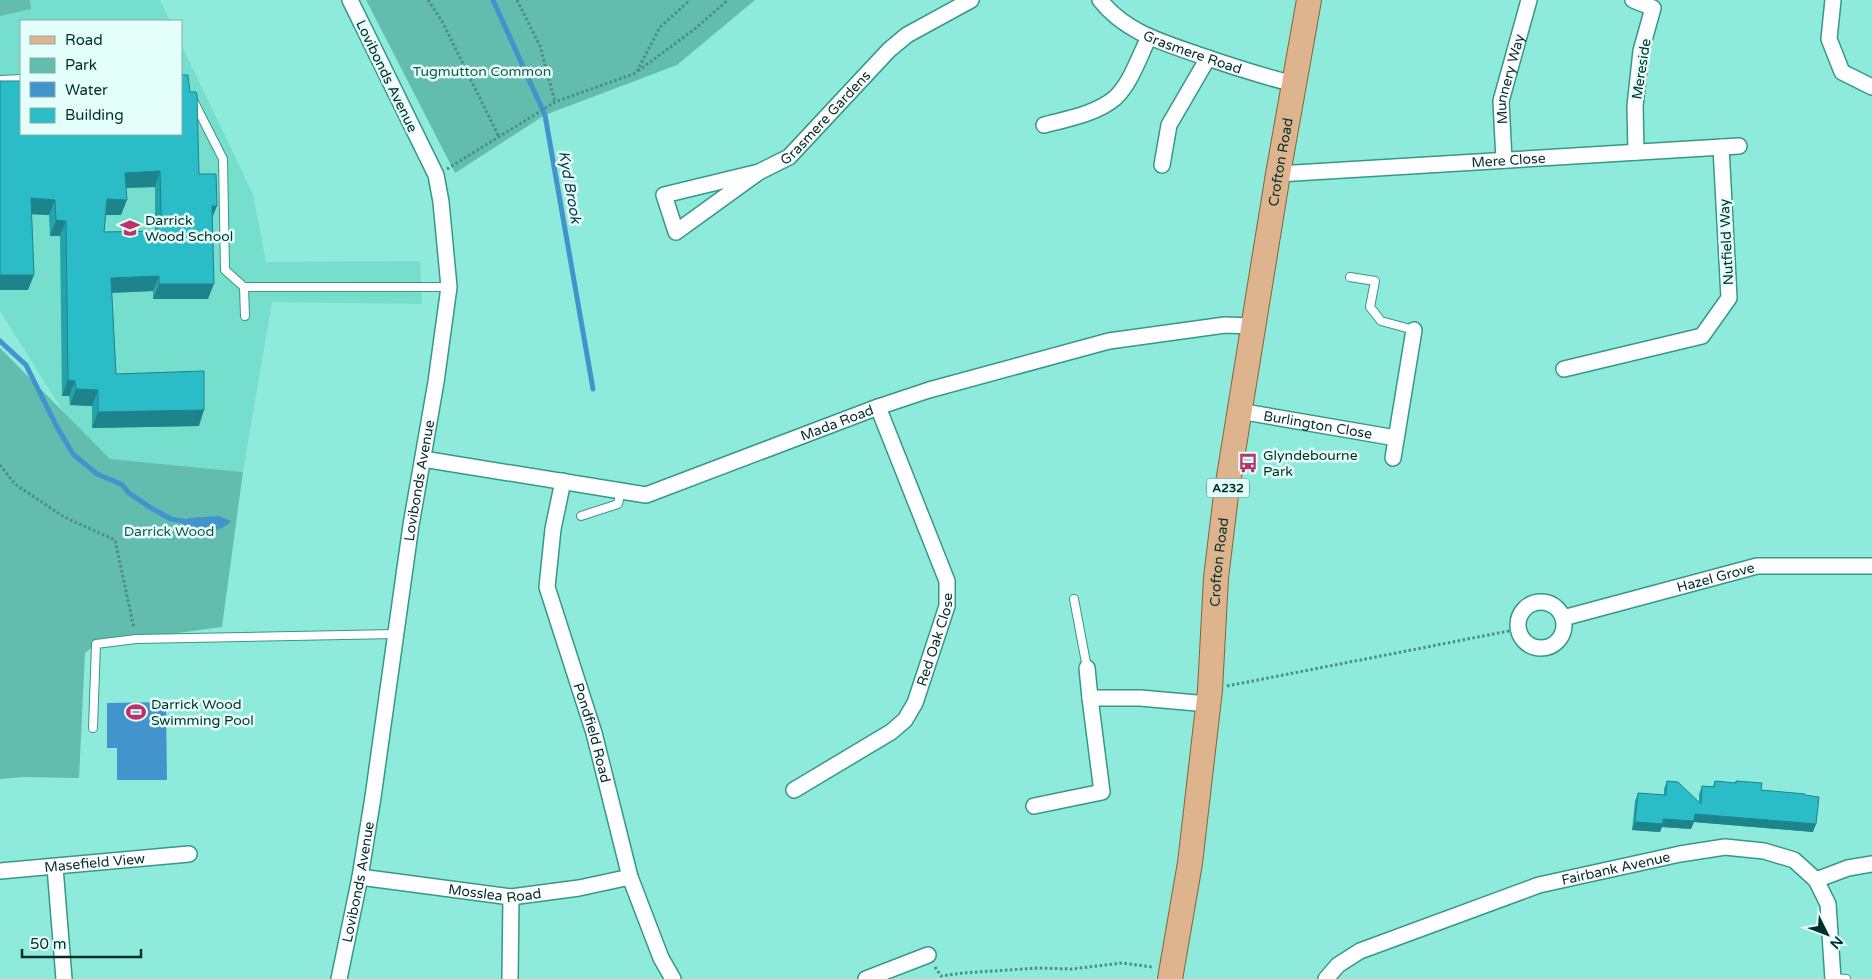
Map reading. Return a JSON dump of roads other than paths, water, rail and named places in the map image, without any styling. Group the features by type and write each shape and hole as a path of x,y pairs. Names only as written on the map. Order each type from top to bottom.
{"main road":[{"name":"Crofton Road","path":"1171,974 1190,864 1209,697 1216,578 1253,326 1309,0"}],"street":[{"name":"Lovibonds Avenue","path":"339,979 360,877 411,525 450,287 441,202 436,176 350,0"},
{"name":"Grasmere Gardens","path":"759,172 664,195 676,232 759,172 789,157 888,50 907,35 971,0"},
{"name":"Grasmere Road","path":"1100,0 1119,20 1149,37 1250,73 1294,84"},
{"name":"Munnery Way","path":"1504,160 1501,101 1529,0"},
{"name":"Mereside","path":"1632,0 1653,8 1641,51 1635,106 1636,152"},
{"path":"1833,0 1829,39 1842,72 1872,87"},
{"path":"1044,125 1101,107 1116,97 1128,80 1149,37"},
{"path":"1162,165 1169,124 1208,58"},
{"name":"Mere Close","path":"1278,174 1739,146"},
{"name":"Nutfield Way","path":"1564,370 1702,336 1729,298 1721,147"},
{"name":"Mada Road","path":"423,459 646,495 878,407 929,390 1109,341 1225,325 1253,326"},
{"path":"1393,458 1414,330"},
{"name":"Red Oak Close","path":"794,790 891,732 905,720 914,703 947,606 947,582 878,407"},
{"name":"Burlington Close","path":"1240,411 1396,438"},
{"name":"Pondfield Road","path":"562,481 552,528 547,587 594,733 630,877 661,958 672,979"},
{"name":"Hazel Grove","path":"1563,618 1757,566 1872,566"},
{"path":"1540,602 1554,606 1563,618 1564,625 1559,639 1547,647 1532,646 1521,636 1519,629 1521,614 1526,608 1540,602"},
{"path":"1034,806 1102,792 1088,668"},
{"path":"1090,698 1209,697"},
{"name":"Fairbank Avenue","path":"1326,979 1338,965 1360,951 1540,885 1680,854 1725,847 1764,851 1794,860 1816,880 1828,904 1837,979"},
{"name":"Masefield View","path":"0,870 55,867 189,854"},
{"path":"1816,880 1848,868 1872,864"},
{"path":"55,867 64,979"},
{"name":"Mosslea Road","path":"360,877 511,897 579,888 630,877"},
{"path":"510,979 511,897"},
{"path":"866,979 928,955"}],"lane":[{"path":"0,80 20,79"},
{"path":"190,93 223,159 225,270 244,287 450,287"},
{"path":"1350,277 1375,281 1370,306 1381,321 1414,330"},
{"path":"244,287 245,316"},
{"path":"581,516 618,504 621,491"},
{"path":"1074,600 1088,668"},
{"path":"94,728 96,644 136,638 396,634"}],"water":[{"path":"219,516 231,521 221,528 207,531 193,530 182,525 183,521 189,518"},
{"path":"166,702 167,780 117,780 117,748 107,748 107,703"}],"waterway":[{"name":"Kyd Brook","path":"493,0 545,115 593,389"},
{"path":"0,341 26,365 57,427 73,454 97,474 121,484 129,493 151,508 171,519 188,522"}],"place":[{"name":"Darrick Wood School","path":"130,228"},
{"name":"Glyndebourne Park","path":"1248,463"},
{"name":"Darrick Wood Swimming Pool","path":"136,712"}],"park label":[{"name":"Tugmutton Common","path":"482,71"},
{"name":"Darrick Wood","path":"169,531"}]}
